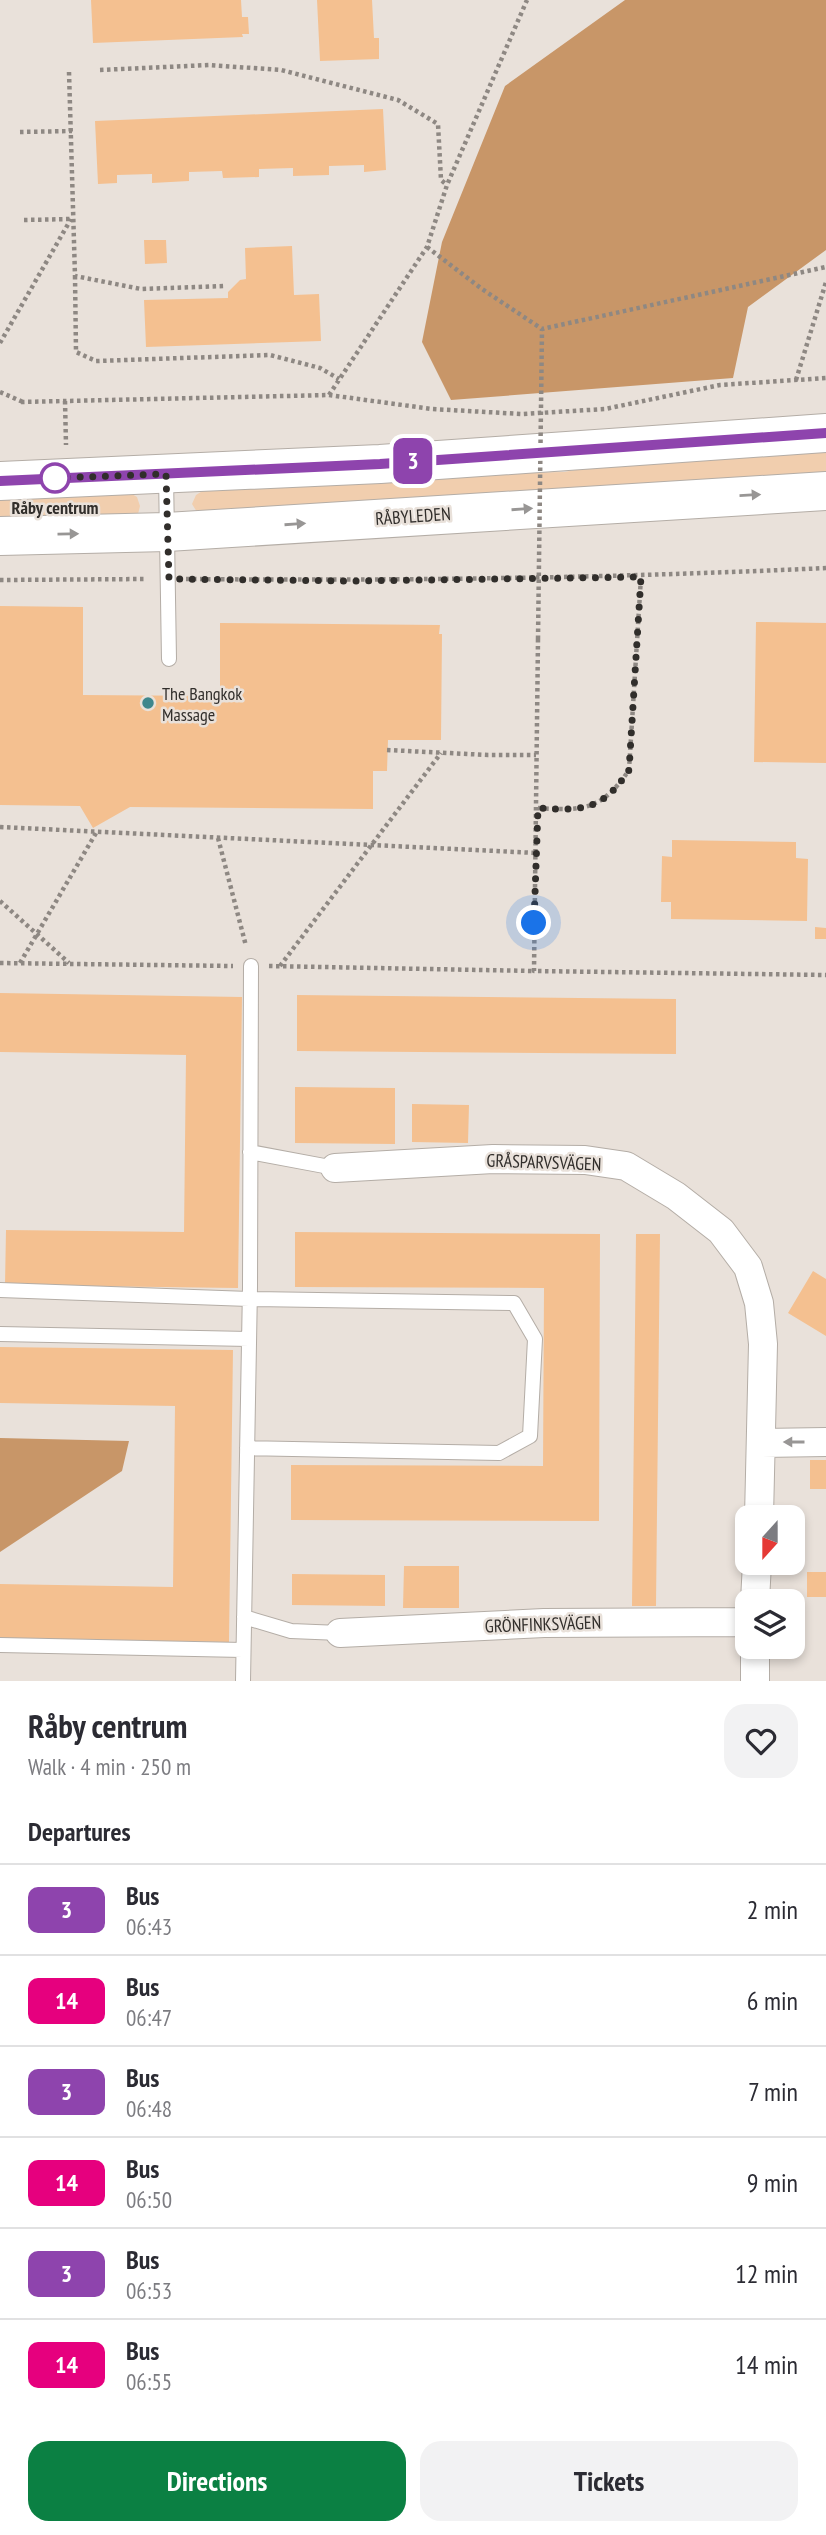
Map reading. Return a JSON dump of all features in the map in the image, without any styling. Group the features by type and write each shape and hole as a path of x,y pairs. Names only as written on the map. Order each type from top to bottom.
{"main road":[{"path":"0,481 380,464 826,433"},
{"name":"RÅBYLEDEN","path":"0,536 167,532 826,491"}],"street":[{"name":"GRÅSPARVSVÄGEN","path":"335,1168 493,1159 584,1160 626,1166 676,1196 721,1231 748,1267 759,1303 763,1344 758,1505"},
{"path":"761,1443 826,1442"},
{"name":"GRÖNFINKSVÄGEN","path":"340,1633 544,1623 735,1622"},
{"path":"755,1659 755,1681"}],"lane":[{"path":"166,474 169,659"},
{"path":"243,1681 250,1299 251,966"},
{"path":"250,1152 335,1168"},
{"path":"0,1290 250,1299 514,1303 535,1339 530,1436 499,1453 247,1448"},
{"path":"0,1334 249,1339"},
{"path":"244,1618 291,1631 340,1633"},
{"path":"0,1645 243,1650"}],"path":[{"path":"329,395 427,247 447,185 527,0"},
{"path":"100,70 209,65 281,70 398,100 438,124 441,180 447,185"},
{"path":"69,72 74,177 72,219 76,352 96,361 270,355 320,368 339,379"},
{"path":"20,132 72,131"},
{"path":"24,220 72,219"},
{"path":"0,343 72,219"},
{"path":"427,247 542,330 826,267"},
{"path":"75,276 141,289 225,286"},
{"path":"796,380 826,282"},
{"path":"542,330 534,971 826,975"},
{"path":"20,402 329,395 432,409 522,414 606,409 720,385 826,378"},
{"path":"0,392 20,402 329,395"},
{"path":"65,401 66,452"},
{"path":"0,580 354,581 641,577 826,568"},
{"path":"538,808 571,810 595,805 617,789 629,770 641,577"},
{"path":"387,750 536,755"},
{"path":"279,967 441,752"},
{"path":"0,827 537,853"},
{"path":"20,963 96,833"},
{"path":"218,838 251,966"},
{"path":"0,901 70,963"}],"shaded area":[{"path":"625,0 826,0 826,250 748,307 733,378 451,400 422,342 442,242 505,86"},
{"path":"826,448 826,477 197,512 192,504 196,495 204,490 439,475 564,472 623,462"},
{"path":"127,491 137,497 140,506 138,514 0,522 0,493"},
{"path":"0,1438 129,1441 122,1471 0,1552"}],"building":[{"path":"91,0 241,0 242,17 248,17 249,34 242,34 243,37 93,43"},
{"path":"317,0 372,0 374,38 379,38 379,59 320,61"},
{"path":"383,109 386,170 364,172 364,165 329,166 329,175 293,176 293,168 259,169 259,177 223,178 222,171 189,172 189,181 152,183 152,174 117,175 117,183 98,184 95,121"},
{"path":"144,240 166,240 167,263 145,264"},
{"path":"292,246 294,295 319,294 321,341 146,347 144,300 228,298 228,292 240,280 246,279 245,248"},
{"path":"0,606 83,607 83,695 220,696 220,623 440,625 441,740 388,740 387,771 373,771 373,809 130,807 93,828 80,806 0,805"},
{"path":"756,622 826,623 826,763 754,762"},
{"path":"672,840 796,842 796,858 808,859 807,921 671,919 671,902 661,902 662,856 672,857"},
{"path":"815,927 826,928 826,939 815,939"},
{"path":"0,993 242,997 238,1288 5,1285 6,1230 184,1232 186,1055 0,1052"},
{"path":"297,995 676,999 676,1054 297,1051"},
{"path":"295,1087 395,1088 395,1144 295,1143"},
{"path":"412,1104 469,1105 468,1143 412,1142"},
{"path":"295,1232 600,1234 599,1521 291,1520 291,1465 543,1466 544,1288 295,1287"},
{"path":"636,1234 660,1234 656,1606 632,1606"},
{"path":"813,1271 826,1279 826,1336 788,1313"},
{"path":"0,1347 233,1350 229,1642 0,1639 0,1584 173,1587 175,1406 0,1403"},
{"path":"810,1460 826,1460 826,1489 810,1489"},
{"path":"404,1566 459,1566 459,1608 403,1608"},
{"path":"807,1572 826,1572 826,1597 807,1597"},
{"path":"292,1574 385,1575 385,1606 292,1605"}],"bus line":[{"name":"3","path":"0,481 380,464 826,433"}],"place":[{"name":"Råby centrum","path":"55,478"},
{"name":"The Bangkok Massage","path":"148,703"}],"route":[{"path":"55,478 166,474 169,579 354,581 641,577 629,770 617,789 595,805 571,810 538,808 534,923"}]}
